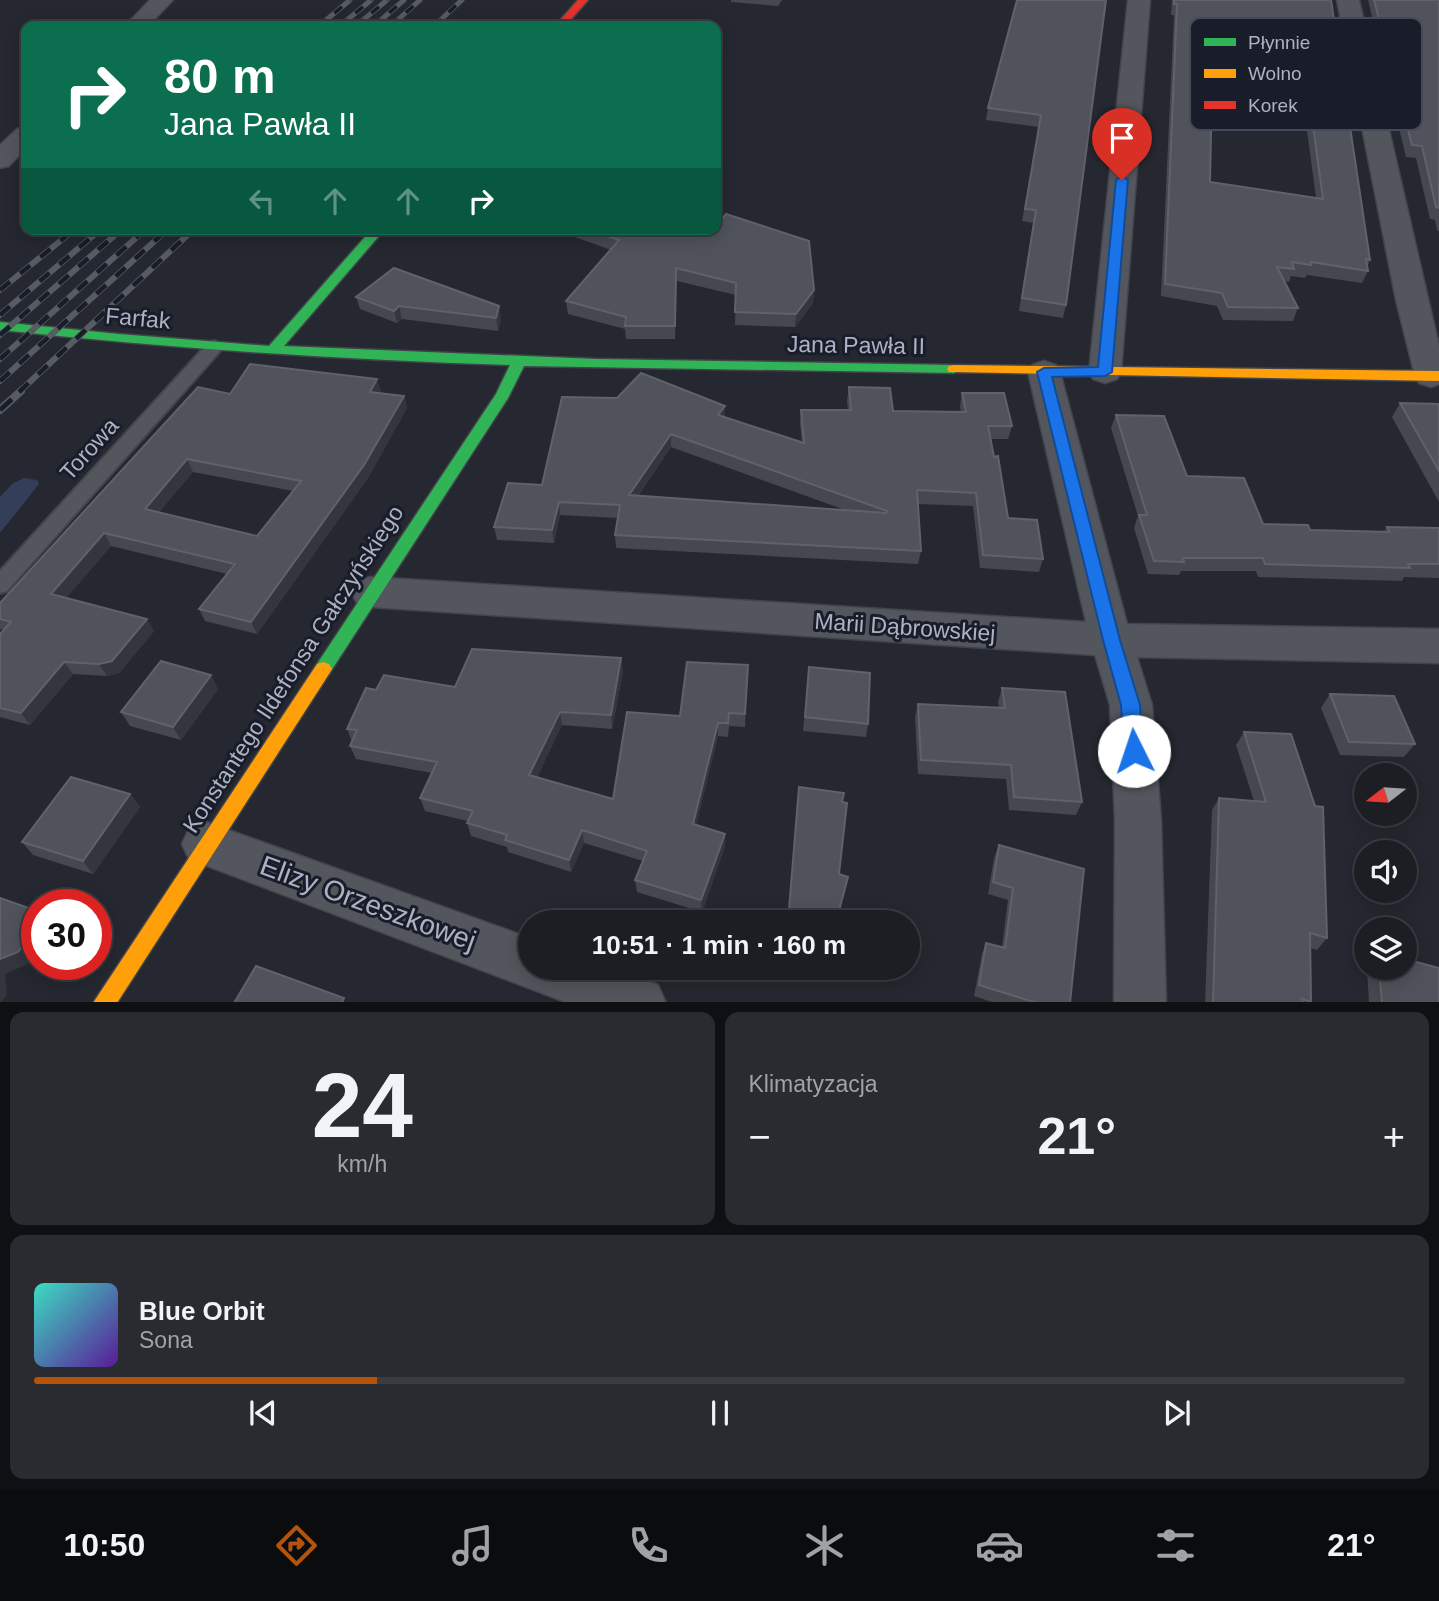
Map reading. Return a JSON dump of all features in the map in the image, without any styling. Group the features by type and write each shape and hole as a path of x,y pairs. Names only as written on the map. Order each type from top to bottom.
{"street":[{"path":"141,21 162,0"},
{"path":"564,21 583,0"},
{"path":"1105,372 1139,0"},
{"path":"1348,0 1352,18"},
{"path":"1375,130 1411,300 1435,376"},
{"path":"0,160 21,139"},
{"path":"272,351 374,235"},
{"name":"Farfak","path":"0,326 117,340 272,351"},
{"name":"Jana Pawła II","path":"272,351 361,357 519,361 1044,372 1435,376"},
{"name":"Konstantego Ildefonsa Gałczyńskiego","path":"105,1002 502,395 519,361"},
{"path":"1044,372 1111,640 1131,705 1138,820 1140,1002"},
{"name":"Marii Dąbrowskiej","path":"371,592 1111,640 1439,646"},
{"name":"Elizy Orzeszkowej","path":"206,844 518,959"},
{"path":"577,980 637,1002"}],"lane":[{"name":"Torowa","path":"0,585 215,346"}],"water":[{"path":"24,478 37,480 39,484 0,533 0,497 12,484"}],"building":[{"path":"1017,0 1106,0 1066,305 1022,298 1036,210 1025,209 1041,115 988,108"},
{"path":"1174,0 1331,0 1334,18 1190,18 1190,130 1211,130 1210,182 1323,199 1314,130 1350,130 1370,260 1366,259 1368,271 1311,262 1311,265 1292,262 1294,269 1277,267 1298,308 1228,307 1222,293 1165,284 1177,4 1174,4"},
{"path":"1374,0 1439,0 1439,208 1436,207 1422,146 1412,145 1408,130 1422,130 1422,18 1379,18"},
{"path":"726,214 809,241 814,290 796,314 735,312 736,283 676,268 675,326 625,326 626,317 566,301 619,240 604,235 721,235 721,221"},
{"path":"394,268 499,306 496,318 399,306 394,311 356,297"},
{"path":"250,364 377,379 370,392 404,396 364,465 251,622 199,609 235,564 104,533 51,594 147,619 112,661 99,664 64,662 21,713 0,708 0,634 11,622 0,619 0,603 198,387 230,394","holes":["187,459 301,481 257,536 145,509"]},
{"path":"641,373 725,406 718,415 804,443 801,410 851,410 849,387 890,388 893,411 966,412 962,393 1004,393 1012,426 988,426 994,457 998,456 1008,518 1037,520 1043,559 983,555 976,493 917,490 921,551 615,535 620,505 559,502 552,530 494,527 508,483 542,485 562,397 617,398","holes":["671,434 887,511 886,513 629,495"]},
{"path":"1400,403 1439,404 1439,471"},
{"path":"1116,415 1164,416 1187,476 1244,478 1263,524 1308,525 1310,530 1390,532 1387,527 1439,528 1439,564 1408,564 1410,568 1265,564 1263,558 1183,558 1184,562 1154,561 1139,515 1147,515"},
{"path":"472,649 621,658 611,715 560,712 529,775 613,799 627,712 680,716 687,662 748,665 745,714 729,713 728,723 718,723 693,824 725,834 701,900 635,880 647,851 582,830 569,860 505,840 507,835 467,823 473,811 420,798 437,762 350,746 357,730 347,729 366,688 376,690 384,675 455,687"},
{"path":"161,661 211,675 173,727 121,712"},
{"path":"809,667 870,673 868,724 805,717"},
{"path":"1002,688 1065,692 1082,802 1014,797 1011,765 921,760 918,704 1005,708"},
{"path":"1330,694 1394,696 1415,744 1349,742"},
{"path":"1244,732 1291,734 1315,806 1323,807 1327,938 1310,933 1311,1002 1302,999 1303,1002 1213,1002 1219,798 1266,802"},
{"path":"71,777 130,794 83,861 22,842"},
{"path":"799,787 844,793 842,802 847,803 839,874 848,877 839,910 789,910"},
{"path":"999,845 1084,869 1070,1002 1034,1002 979,985 986,943 1005,948 1013,888 993,882"},
{"path":"0,898 21,905 21,948 18,952 0,959"},
{"path":"1417,962 1439,968 1439,1002 1382,1002 1380,980 1417,980"},
{"path":"256,966 344,998 342,1002 235,1002"}],"railway":[{"path":"325,21 350,0"},
{"path":"346,21 371,0"},
{"path":"362,21 387,0"},
{"path":"380,21 404,0"},
{"path":"397,21 420,0"},
{"path":"439,21 462,0"},
{"path":"0,290 68,235"},
{"path":"0,315 94,235"},
{"path":"0,335 115,235"},
{"path":"0,359 139,235"},
{"path":"0,381 161,235"},
{"path":"19,392 188,235"},
{"path":"0,410 21,391"}],"traffic: fast":[{"path":"272,351 374,235"},
{"path":"0,326 119,339 357,355 596,363 954,369"},
{"path":"323,669 503,395 519,361"}],"traffic: slow":[{"path":"954,369 1439,376"},
{"path":"105,1002 323,669"}],"traffic: jam":[{"path":"564,21 583,0"}],"route":[{"path":"1122,180 1105,372 1044,372 1111,640 1131,705 1134,751"}]}
